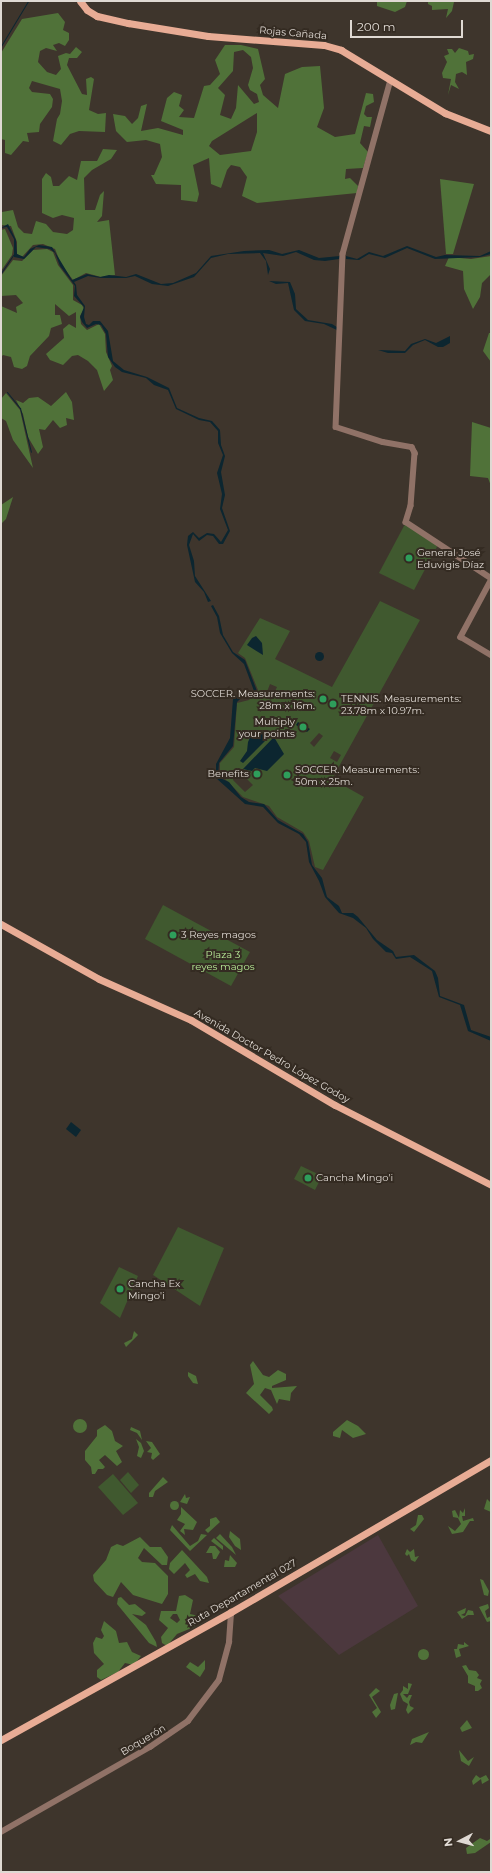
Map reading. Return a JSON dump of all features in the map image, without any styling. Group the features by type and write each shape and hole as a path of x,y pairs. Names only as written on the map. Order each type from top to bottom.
{"main road":[{"name":"Rojas Cañada","path":"80,1 87,10 97,16 128,23 208,36 332,47 341,50 445,113 491,131"},
{"name":"Avenida Doctor Pedro López Godoy","path":"1,924 99,979 191,1020 335,1105 491,1185"},
{"name":"Ruta Departamental 027","path":"1,1740 231,1612 491,1460"}],"street":[{"path":"391,80 343,254 336,427 414,449 411,506 406,522 491,580 461,637 491,655"},
{"name":"Boquerón","path":"1,1832 150,1747 188,1721 218,1680 229,1642 231,1612"}],"shaded area":[{"path":"378,1535 418,1606 339,1655 278,1596"}],"green space":[{"path":"377,1 407,1 405,7 395,12 377,6"},
{"path":"428,1 454,2 452,11 446,18 448,9 432,10 432,6 428,4"},
{"path":"58,13 65,22 63,30 69,33 69,40 65,46 59,43 53,45 57,51 46,48 40,51 38,62 47,72 56,75 61,69 58,56 66,53 70,54 76,47 82,52 77,58 69,58 67,65 82,94 87,95 86,79 91,77 94,79 89,110 98,114 106,113 105,132 79,131 70,134 61,145 53,141 62,101 60,89 32,81 29,88 32,92 50,94 53,99 52,107 40,124 39,132 27,133 29,142 23,141 11,155 5,153 5,140 1,139 1,53 22,19"},
{"path":"225,45 241,45 258,49 265,79 260,85 263,95 278,108 285,74 302,67 320,66 324,108 317,127 335,137 355,134 366,93 373,94 374,102 366,106 364,114 367,117 372,117 370,127 364,126 360,143 368,152 363,168 346,169 345,179 350,178 358,186 357,193 257,203 242,196 247,177 240,167 231,165 227,170 221,188 211,184 209,158 193,165 199,194 197,202 181,200 181,185 156,184 151,175 154,175 162,157 160,144 146,140 127,142 116,131 113,114 125,116 132,124 138,118 141,106 147,104 141,131 158,128 183,135 183,130 161,121 167,98 174,92 182,95 179,106 184,110 179,117 194,118 204,86 210,85 220,74 215,60","holes":["243,50 251,57 253,68 248,85 250,90 257,94 259,102 254,104 238,85 236,108 231,119 220,115 225,95 218,88 233,71 234,52","257,113 257,132 251,151 220,155 209,146 212,141"]},
{"path":"459,48 468,51 469,55 474,54 473,59 466,62 467,75 462,72 456,74 455,82 459,89 451,85 448,95 451,79 443,78 442,73 447,62 444,56 449,54 447,49 452,49 455,53"},
{"path":"103,149 117,150 111,159 92,170 84,178 85,210 95,210 100,195 104,191 102,216 97,222 109,220 115,275 101,277 86,273 73,280 61,264 55,249 43,244 33,245 22,257 17,254 17,242 11,226 1,225 1,209 2,212 13,210 18,227 24,233 32,234 36,221 46,224 53,232 67,234 73,230 74,218 62,215 53,218 42,213 42,179 46,173 51,177 53,186 59,186 69,176 77,180 81,161 97,161"},
{"path":"440,179 474,184 453,254 446,254"},
{"path":"5,229 13,248 12,255 1,271 1,230"},
{"path":"47,249 53,252 58,265 73,285 73,300 82,305 84,309 80,316 81,324 87,330 99,324 105,334 106,352 112,366 110,370 113,380 104,391 97,370 88,361 78,355 72,356 63,365 50,360 46,354 64,338 63,329 69,324 76,328 76,312 69,316 55,304 55,315 60,315 62,324 51,328 49,336 30,356 27,366 22,369 14,367 11,357 3,355 1,357 1,306 17,313 16,307 23,303 16,295 1,296 1,276 13,260 22,261 33,250"},
{"path":"491,256 491,274 482,283 480,297 473,309 464,289 463,271 445,266 449,257 471,259"},
{"path":"489,333 491,333 491,362 483,351"},
{"path":"66,392 72,402 74,420 66,418 67,425 60,428 53,420 45,430 39,429 43,447 38,454 28,437 23,414 16,400 23,403 29,398 38,397 51,406"},
{"path":"6,393 20,410 33,468 13,440 6,421 1,418 1,399"},
{"path":"472,422 491,428 491,486 488,478 470,476"},
{"path":"13,497 6,519 1,524 1,505"},
{"name":"General José Eduvigis Díaz","path":"405,524 439,543 414,590 379,573"},
{"path":"380,601 420,620 332,779 364,797 323,870 315,867 309,841 303,832 277,817 269,806 243,797 220,774 220,763 234,747 237,703 249,700 258,690 245,658 238,653 260,618 290,631 275,659 332,687","holes":["270,684 277,687 271,700 265,697","319,733 323,736 314,747 310,743","334,751 341,755 337,762 330,758","240,772 253,785 245,792 233,780 233,777"]},
{"name":"Plaza 3 reyes magos","path":"163,905 250,952 231,986 145,939"},
{"name":"Cancha Mingo'i","path":"301,1166 322,1176 315,1190 294,1179"},
{"path":"178,1227 224,1248 200,1306 153,1275"},
{"name":"Cancha Ex Mingo'i","path":"119,1267 138,1276 120,1318 100,1303"},
{"path":"134,1331 138,1335 126,1347 124,1343 132,1339"},
{"path":"253,1361 263,1375 269,1377 278,1370 286,1374 286,1380 272,1386 272,1388 297,1386 291,1393 290,1401 279,1399 277,1404 271,1390 265,1388 260,1395 272,1407 273,1410 269,1414 246,1393 254,1384 250,1365"},
{"path":"188,1372 196,1376 198,1384 193,1383 188,1376"},
{"path":"80,1419 85,1421 87,1426 85,1431 80,1433 75,1431 73,1426 75,1421"},
{"path":"347,1420 358,1426 366,1434 353,1438 342,1430 340,1438 333,1436 333,1432"},
{"path":"105,1425 112,1431 115,1441 123,1446 116,1451 122,1462 117,1466 105,1455 99,1460 105,1467 103,1469 98,1469 95,1474 92,1474 91,1467 85,1460 85,1451 97,1436 97,1430"},
{"path":"131,1427 140,1431 142,1440 137,1433 130,1430"},
{"path":"136,1439 141,1443 144,1451 141,1458 137,1456 139,1447"},
{"path":"146,1441 152,1442 160,1454 153,1460 151,1458 152,1453 147,1452 151,1448"},
{"path":"128,1472 139,1485 131,1493 120,1480"},
{"path":"113,1474 138,1503 123,1515 98,1487"},
{"path":"163,1477 168,1482 155,1491 153,1497 149,1497 149,1493"},
{"path":"185,1494 186,1498 190,1497 187,1504 180,1502"},
{"path":"487,1499 491,1503 491,1512 484,1509"},
{"path":"174,1500 179,1505 174,1510 169,1505"},
{"path":"181,1507 197,1522 193,1530 184,1529 185,1535 180,1531 185,1524 177,1520 181,1514"},
{"path":"465,1508 465,1516 462,1516 463,1521 473,1518 474,1521 470,1521 463,1532 452,1534 448,1526 455,1531 461,1524 458,1518 453,1517 452,1511 455,1510 459,1518 460,1510 463,1513"},
{"path":"418,1515 422,1515 424,1519 414,1532 410,1529 416,1525"},
{"path":"216,1517 220,1522 208,1533 205,1530 210,1526 210,1519"},
{"path":"172,1525 190,1546 198,1541 201,1534 207,1535 190,1551 170,1530"},
{"path":"230,1531 240,1539 241,1550 235,1546 229,1537"},
{"path":"220,1534 232,1547 236,1555 216,1538"},
{"path":"140,1537 150,1547 161,1547 168,1557 167,1565 162,1565 144,1548 138,1558 142,1562 155,1563 168,1576 168,1594 162,1604 133,1595 121,1582 113,1597 107,1595 94,1581 93,1575 106,1560 111,1547 117,1544 123,1546"},
{"path":"214,1538 223,1546 223,1550 211,1541"},
{"path":"210,1546 215,1546 220,1552 216,1559 213,1559 212,1553 206,1553"},
{"path":"407,1549 410,1552 414,1549 415,1557 419,1556 415,1562 411,1560 409,1554 407,1556 405,1554"},
{"path":"182,1550 207,1577 209,1583 200,1581 195,1574 187,1578 185,1575 190,1570 185,1563 174,1574 169,1569 170,1563"},
{"path":"230,1555 237,1563 235,1567 224,1567 225,1560 229,1561"},
{"path":"480,1579 483,1580 489,1591 488,1596 484,1595"},
{"path":"185,1595 193,1600 190,1614 199,1616 194,1627 177,1634 167,1646 162,1643 161,1637 168,1628 159,1620 161,1611 176,1611 179,1596","holes":["173,1614 177,1614 180,1620 177,1623 170,1618"]},
{"path":"121,1597 129,1605 135,1604 146,1613 142,1616 132,1614 146,1625 156,1642 157,1647 149,1643 117,1604 118,1598"},
{"path":"488,1604 489,1608 485,1611 487,1618 491,1616 491,1621 487,1622 479,1607"},
{"path":"466,1608 465,1613 461,1615 465,1616 468,1610 473,1611 474,1615 468,1615 462,1619 457,1612"},
{"path":"104,1621 116,1631 119,1643 127,1642 132,1652 141,1656 134,1665 125,1663 118,1672 101,1680 97,1677 97,1670 104,1664 94,1653 93,1643 96,1637 102,1639 104,1636 101,1630"},
{"path":"464,1642 469,1646 459,1649 461,1656 456,1658 454,1649 457,1649 458,1644 464,1645"},
{"path":"421,1649 425,1649 427,1650 427,1658 421,1659 418,1656 418,1652"},
{"path":"205,1660 205,1669 200,1677 186,1667 190,1662 198,1667"},
{"path":"466,1665 469,1670 476,1671 479,1675 477,1678 482,1680 480,1684 482,1688 478,1691 475,1691 475,1686 468,1683 468,1676 462,1666"},
{"path":"408,1683 412,1684 408,1694 403,1694 407,1698 409,1695 412,1695 409,1702 410,1706 414,1708 408,1714 406,1710 408,1704 403,1701 400,1694 403,1690 403,1686 408,1689"},
{"path":"376,1688 380,1691 372,1697 381,1712 376,1718 372,1712 377,1708 369,1695"},
{"path":"398,1693 395,1709 391,1710 390,1705 394,1694"},
{"path":"467,1720 472,1728 462,1732 460,1728"},
{"path":"429,1732 422,1743 416,1742 410,1745 412,1739"},
{"path":"459,1750 468,1761 474,1757 469,1766 461,1761"},
{"path":"476,1775 480,1778 486,1775 489,1780 482,1784 481,1779 473,1785 472,1781"},
{"path":"480,1838 487,1841 490,1839 491,1842 475,1853 467,1854 466,1848"}],"water":[{"path":"8,224 16,240 17,254 24,257 30,249 39,245 52,247 72,280 87,274 100,277 109,275 126,277 136,274 161,284 173,283 196,273 211,256 244,251 269,250 282,254 299,250 319,258 340,256 339,259 325,261 314,260 296,252 283,256 263,253 270,269 268,275 266,261 260,253 228,254 211,258 194,277 168,286 152,284 135,276 126,278 101,278 88,276 74,282 76,285 77,295 85,306 84,317 86,324 89,325 93,321 100,321 108,331 113,361 124,370 147,377 169,388 177,408 199,418 212,421 220,430 221,445 225,456 221,472 225,495 222,508 230,531 223,544 219,544 213,536 207,535 199,541 193,534 189,545 194,561 195,576 211,601 208,602 204,592 195,582 187,545 188,536 193,532 199,538 207,533 214,534 221,542 228,530 220,509 222,494 217,473 223,455 218,443 218,431 210,422 199,420 176,409 168,390 154,385 146,378 122,372 115,367 108,357 106,334 101,325 96,324 87,328 82,322 80,317 84,307 74,296 75,286 60,266 55,253 50,249 36,247 24,259 14,257 14,239 7,227 1,228"},
{"path":"407,246 436,257 445,255 480,256 491,251 491,254 480,257 435,259 407,248 385,258 369,254 359,260 346,259 346,256 357,259 369,252 383,256"},
{"path":"269,281 290,282 295,294 296,309 308,320 332,324 340,329 339,331 324,324 305,321 294,310 288,283 276,284"},
{"path":"450,336 450,343 443,347 438,347 425,340 413,345 405,353 388,353 378,350 405,351 411,344 425,339 436,343"},
{"path":"213,605 219,616 223,635 233,652 245,660 257,691 255,695 242,697 237,702 233,746 219,763 218,777 229,782 241,797 249,802 264,804 278,820 303,834 308,842 312,865 322,878 327,897 339,906 342,913 353,913 358,917 377,940 393,951 396,957 414,955 435,971 438,978 440,996 464,1005 471,1030 491,1037 491,1041 468,1031 460,1005 439,997 432,971 410,957 396,959 392,953 386,952 373,939 366,928 353,918 339,913 325,897 309,862 306,842 299,834 278,823 263,807 245,804 216,778 216,764 230,738 233,699 254,691 244,664 232,653 220,633 217,617 211,606"},
{"path":"256,636 262,643 263,655 247,645 252,638"},
{"path":"319,651 324,656 319,661 314,656"},
{"name":"Multiply your points","path":"298,722 310,729 307,732 296,725"},
{"path":"253,731 272,734 243,763 240,761 247,751 248,742"},
{"path":"274,737 284,754 267,771 255,768 252,771 243,769"},
{"path":"71,1122 81,1130 76,1137 66,1129"}],"waterway":[{"path":"1,46 28,1"},
{"path":"1,273 13,255"},
{"path":"7,392 20,408 31,452"}],"place":[{"name":"General José Eduvigis Díaz","path":"409,558"},
{"name":"SOCCER. Measurements: 28m x 16m.","path":"323,699"},
{"name":"TENNIS. Measurements: 23.78m x 10.97m.","path":"333,704"},
{"name":"Multiply your points","path":"303,727"},
{"name":"Benefits","path":"257,774"},
{"name":"SOCCER. Measurements: 50m x 25m.","path":"287,775"},
{"name":"3 Reyes magos","path":"173,935"},
{"name":"Cancha Mingo'i","path":"308,1178"},
{"name":"Cancha Ex Mingo'i","path":"120,1289"}]}
